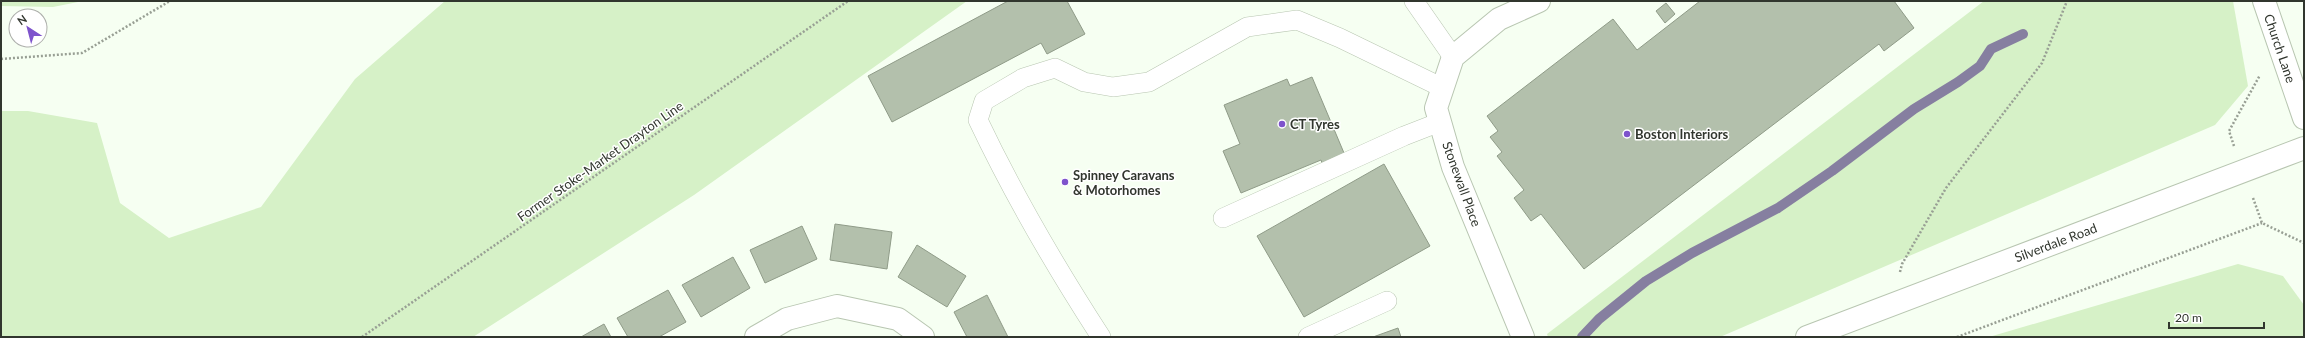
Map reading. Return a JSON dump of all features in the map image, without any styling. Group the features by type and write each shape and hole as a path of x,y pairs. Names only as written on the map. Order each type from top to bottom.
{"main road":[{"path":"1453,57 1499,19 1539,1"},
{"name":"Church Lane","path":"2264,1 2304,118"},
{"name":"Stonewall Place","path":"1453,57 1436,108 1453,167 1523,337"},
{"name":"Silverdale Road","path":"1807,337 2304,148"},
{"path":"756,337 787,319 836,306 898,319 924,337"}],"lane":[{"path":"1414,1 1453,57"},
{"path":"1100,337 1052,262 998,161 978,120 984,100 1023,78 1055,68 1084,82 1113,87 1149,82 1247,27 1297,20 1340,38 1443,88"},
{"path":"1223,218 1404,136 1440,122"},
{"path":"1308,337 1387,301"}],"path":[{"path":"1,59 82,53 170,1"},
{"name":"Former Stoke-Market Drayton Line","path":"362,337 848,1"},
{"path":"1891,305 1902,264 1946,188 2042,63 2067,1"},
{"path":"1957,337 2262,223"}],"green space":[{"path":"1,1 83,1 53,7 1,6"},
{"path":"445,1 967,1 694,195 473,337 1,337 1,111 28,111 97,123 120,203 169,238 261,207 355,79"},
{"path":"1984,1 2233,1 2248,86 2215,125 1720,337 1548,337 1547,334"},
{"path":"2238,264 2283,276 2304,305 2304,337 1989,337"}],"building":[{"path":"1008,1 1067,1 1085,34 1047,54 1041,43 892,122 868,76"},
{"name":"Boston Interiors","path":"1700,1 1894,1 1914,28 1884,51 1879,44 1584,269 1541,214 1531,221 1514,198 1524,190 1497,156 1502,152 1490,137 1498,131 1487,116 1613,19 1637,50"},
{"path":"1666,3 1675,14 1665,23 1656,11"},
{"name":"CT Tyres","path":"1312,77 1344,153 1322,163 1321,160 1241,193 1223,151 1240,144 1224,105 1287,79 1290,86"},
{"path":"1384,164 1430,246 1304,317 1257,236"},
{"path":"835,224 892,232 887,269 830,260"},
{"path":"802,226 817,259 765,283 750,250"},
{"path":"917,245 966,276 947,307 898,277"},
{"path":"733,257 750,288 701,317 682,285"},
{"path":"668,290 686,322 659,337 628,337 617,318"},
{"path":"987,295 1008,337 967,337 954,312"},
{"path":"604,324 611,337 581,337"},
{"path":"1398,328 1401,337 1373,337"}],"waterway":[{"path":"1582,337 1599,319 1646,281 1692,253 1778,208 1832,171 1914,109 1958,82 1980,66 1991,49 2023,34"}],"place":[{"name":"CT Tyres","path":"1282,124"},
{"name":"Boston Interiors","path":"1627,134"},
{"name":"Spinney Caravans & Motorhomes","path":"1065,182"}]}
